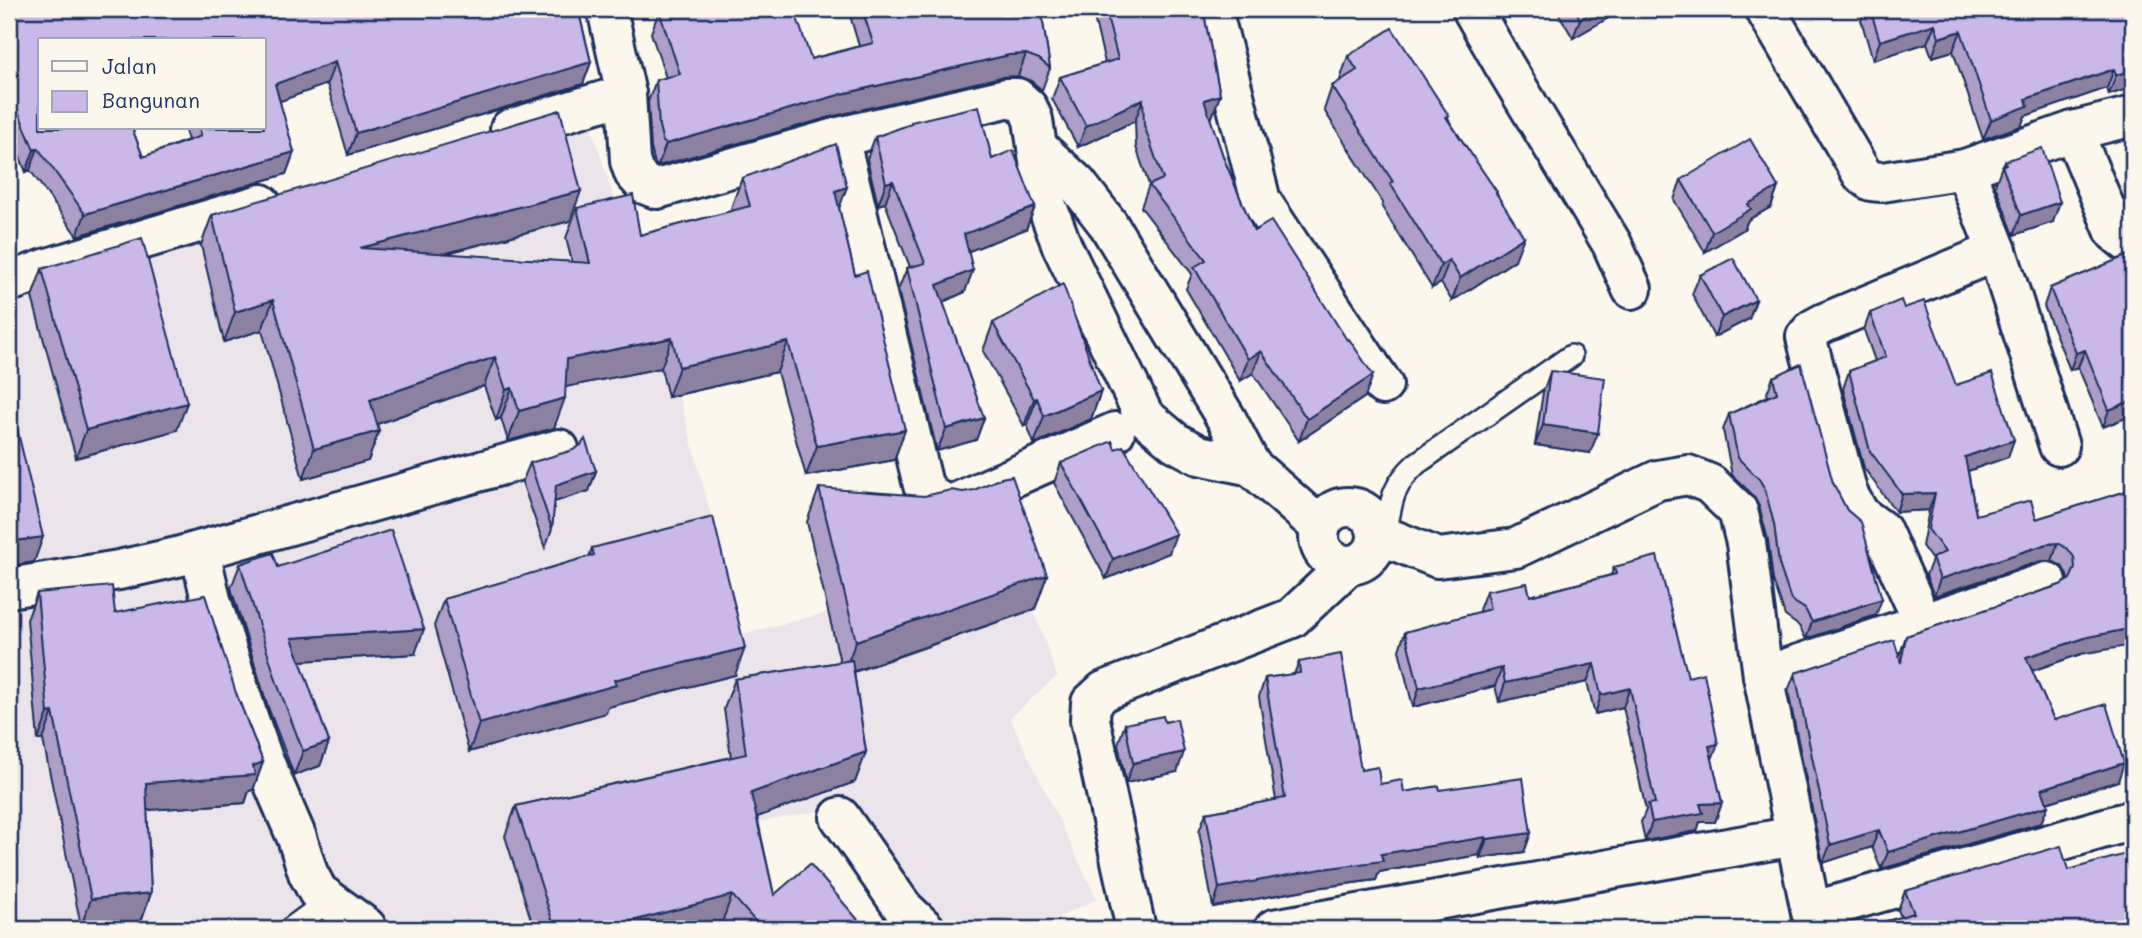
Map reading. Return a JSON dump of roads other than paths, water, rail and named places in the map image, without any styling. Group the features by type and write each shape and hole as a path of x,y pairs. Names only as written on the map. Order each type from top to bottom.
{"street":[{"path":"607,9 626,94 630,161 634,173 644,184 657,189 839,137 1017,98 1028,108 1033,120 1045,201 1062,246 1144,416 1175,442 1199,455 1251,466"},
{"path":"1212,9 1261,201 1382,386"},
{"path":"1472,9 1612,244 1632,289"},
{"path":"1765,9 1862,174 1871,181 1882,182 1965,169 2073,131 2133,116"},
{"path":"479,138 626,94"},
{"path":"2073,131 2115,232 2127,242 2133,243"},
{"path":"839,137 923,485 928,493 943,503 953,504 1115,432"},
{"path":"1037,147 1077,184 1108,223 1227,420 1251,466 1319,526"},
{"path":"1965,169 1997,251 2059,446"},
{"path":"13,271 293,194"},
{"path":"1913,600 1882,531 1860,515 1848,494 1806,337 1824,323 1997,251"},
{"path":"9,588 119,570 200,551 559,449"},
{"path":"1348,566 1330,560 1319,545 1319,526 1327,515 1339,508 1352,506 1365,511 1374,521 1381,536 1438,558 1516,548 1658,480 1688,475 1710,484 1738,511 1746,543 1763,676 1813,921 2133,820"},
{"path":"1136,929 1090,720 1091,703 1104,691 1292,618 1348,566 1363,561 1374,550 1381,536"},
{"path":"200,551 211,600 247,714 263,759 311,871 366,927"},
{"path":"1763,676 2047,582"},
{"path":"840,817 903,908 925,929"},
{"path":"1274,929 1795,836"}],"lane":[{"path":"1381,536 1393,493 1402,476 1571,356"},
{"path":"290,929 311,871"}]}
